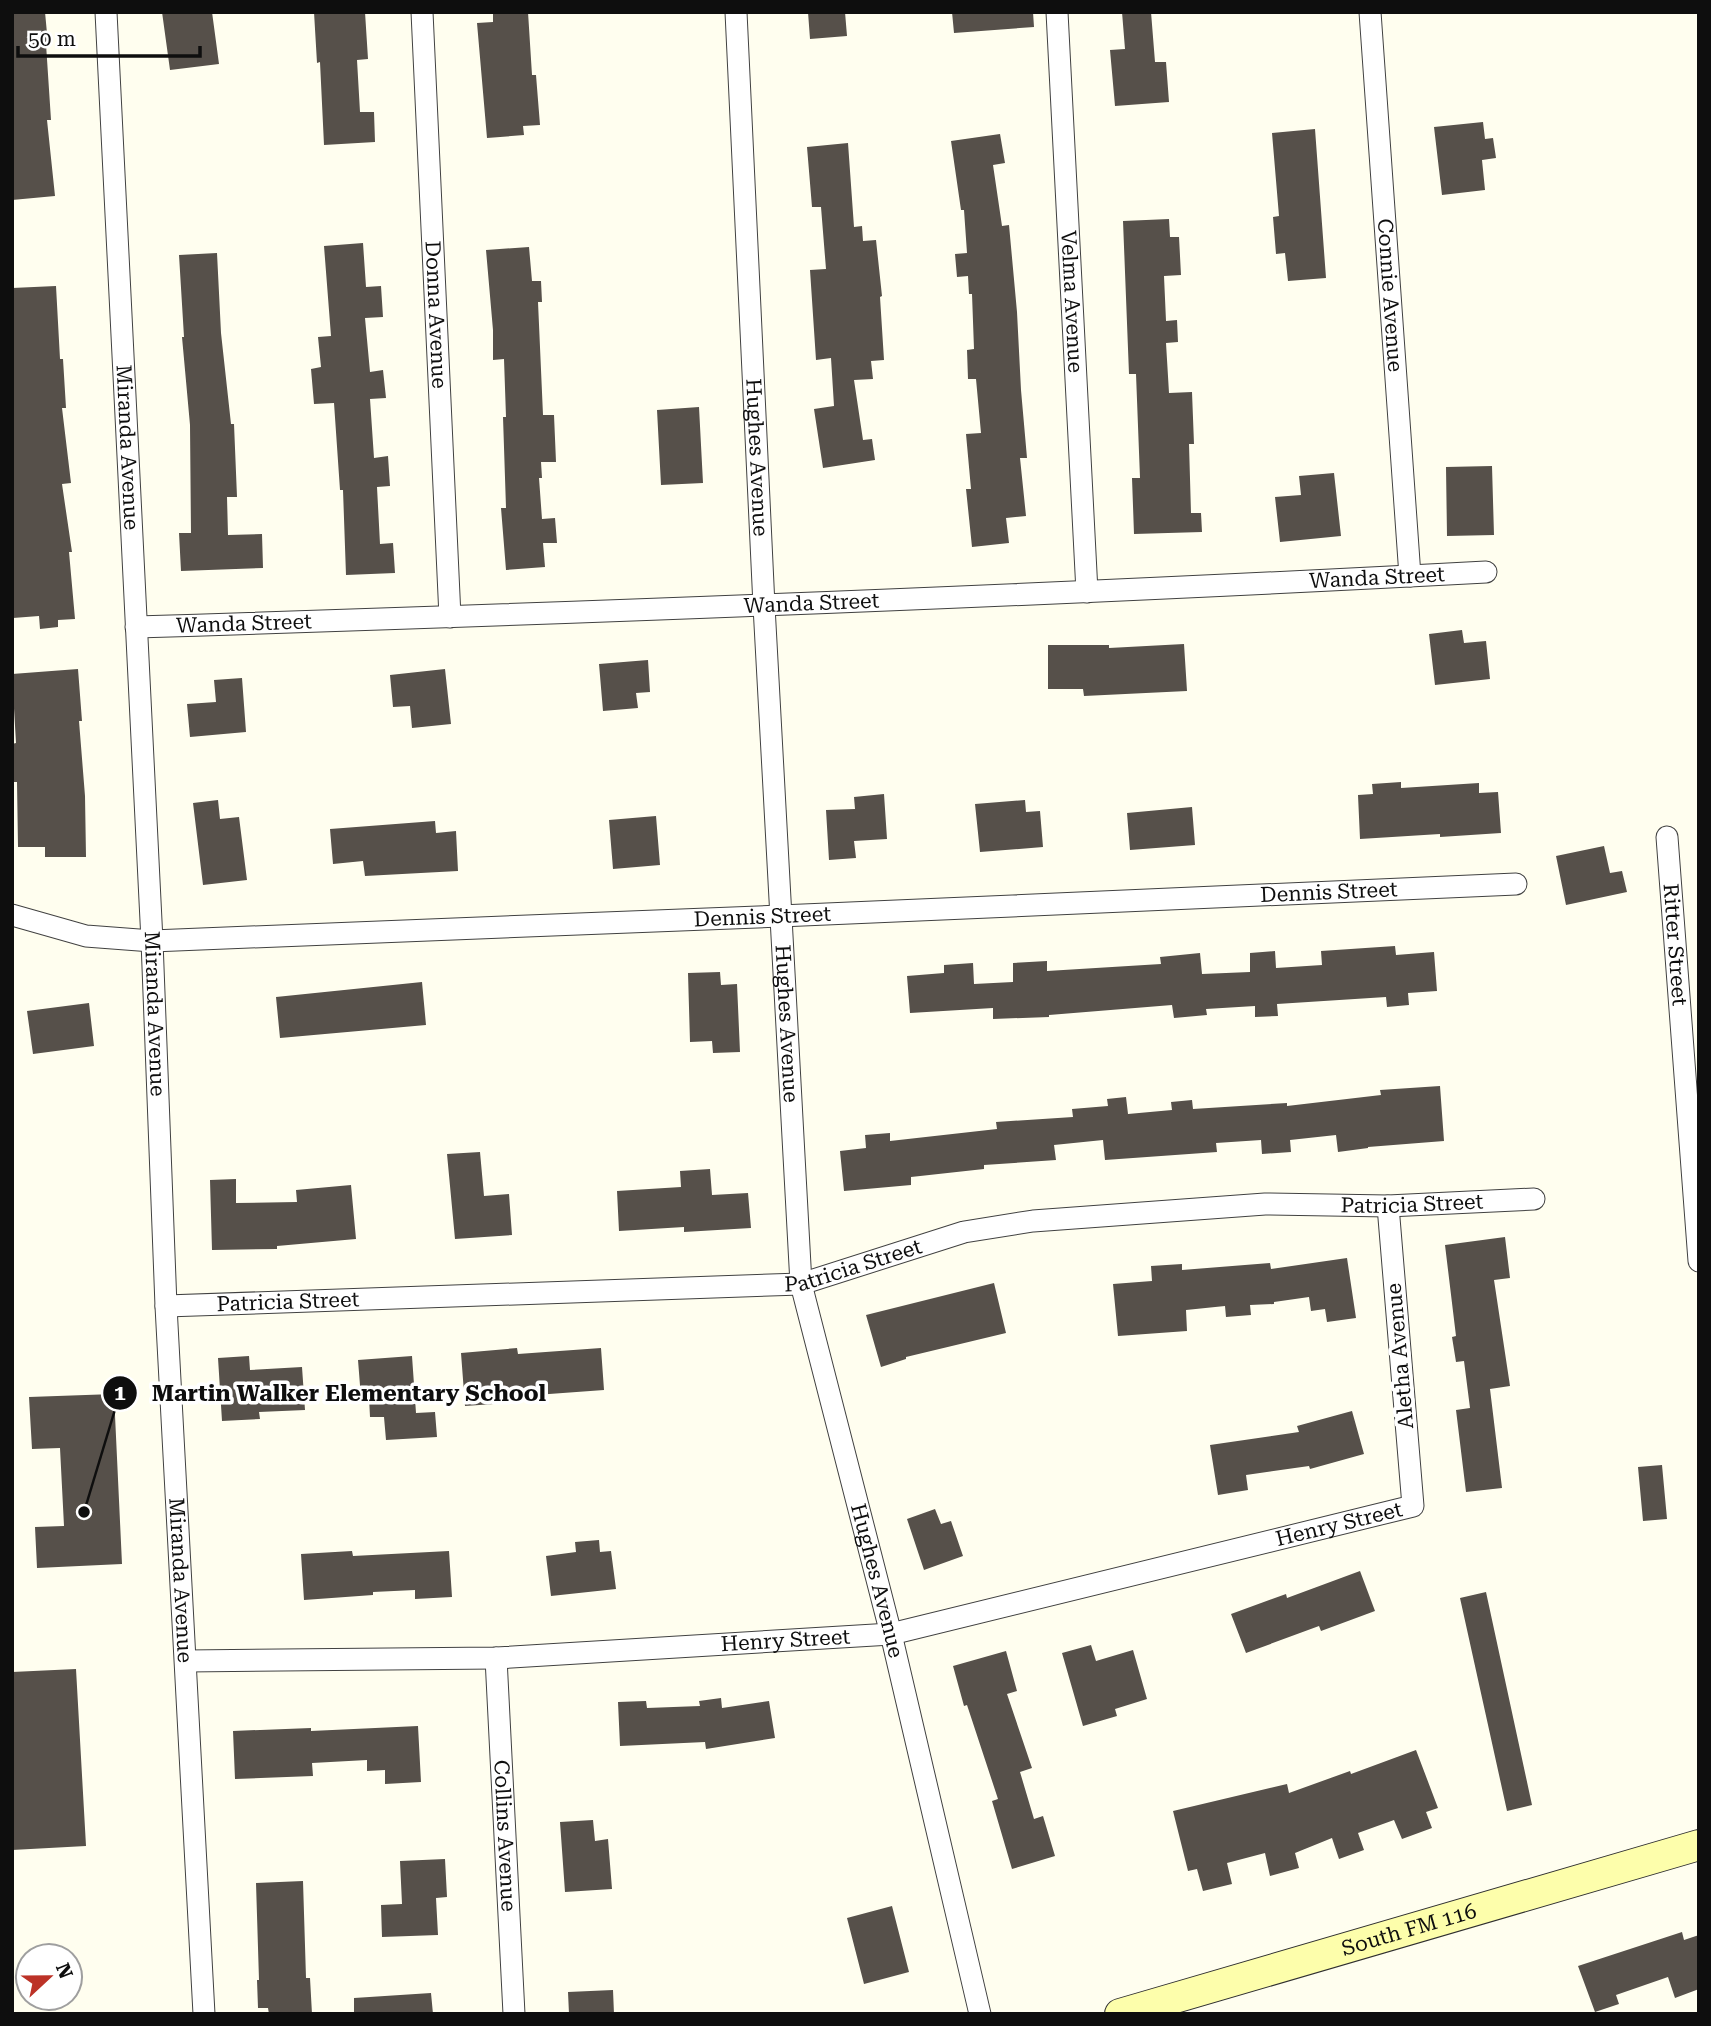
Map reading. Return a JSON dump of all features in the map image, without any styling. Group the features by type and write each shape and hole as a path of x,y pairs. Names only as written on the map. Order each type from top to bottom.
{"main road":[{"name":"South FM 116","path":"1120,2014 1699,1845"}],"street":[{"name":"Miranda Avenue","path":"106,12 152,941 166,1306 204,2014"},
{"name":"Donna Avenue","path":"422,12 450,617"},
{"name":"Hughes Avenue","path":"736,12 764,606 801,1284 891,1634 980,2014"},
{"name":"Velma Avenue","path":"1057,12 1087,592"},
{"name":"Connie Avenue","path":"1370,12 1410,576"},
{"name":"Wanda Street","path":"135,627 764,606 1486,572"},
{"name":"Ritter Street","path":"1667,837 1699,1261"},
{"name":"Dennis Street","path":"12,915 86,936 152,941 1516,884"},
{"name":"Patricia Street","path":"166,1306 801,1284 964,1232 1034,1221 1265,1204 1388,1206 1534,1199"},
{"name":"Aletha Avenue","path":"1388,1206 1413,1506"},
{"name":"Henry Street","path":"186,1661 496,1658 891,1634 1413,1506"},
{"name":"Collins Avenue","path":"496,1658 514,2014"}],"building":[{"path":"12,12 45,12 51,120 47,120 55,196 12,200"},
{"path":"162,12 212,12 219,64 170,70"},
{"path":"314,12 365,12 368,59 357,60 360,112 374,112 375,142 324,145 320,62 317,63"},
{"path":"493,12 528,12 532,75 536,75 540,125 523,126 524,135 487,138 477,23 493,22"},
{"path":"808,12 845,12 847,36 810,39"},
{"path":"952,12 1033,12 1034,27 954,33"},
{"path":"1122,12 1151,12 1155,62 1166,62 1169,102 1115,106 1110,50 1125,49"},
{"path":"1483,122 1485,139 1493,138 1496,158 1482,160 1485,190 1442,195 1434,127"},
{"path":"1315,129 1326,278 1288,281 1285,253 1276,254 1273,217 1279,216 1272,133"},
{"path":"1000,134 1005,163 993,165 1002,226 1009,225 1027,458 1020,458 1026,516 1006,518 1009,543 972,547 966,489 971,489 966,434 981,433 976,379 968,379 967,350 974,349 972,294 969,294 968,276 957,277 955,254 967,253 964,210 961,210 951,141"},
{"path":"848,143 854,227 862,226 863,241 876,240 882,296 884,360 871,361 873,379 854,380 863,440 872,439 875,460 823,468 814,409 834,406 831,358 816,360 810,270 826,269 821,207 812,207 807,147"},
{"path":"1169,219 1170,237 1179,237 1181,275 1164,276 1166,321 1177,320 1178,342 1166,343 1169,393 1192,392 1194,444 1189,444 1191,513 1201,513 1202,532 1134,534 1132,478 1140,478 1136,374 1129,374 1123,221"},
{"path":"363,243 366,287 381,286 383,317 365,318 370,372 383,370 386,398 370,399 374,458 388,456 390,486 377,487 380,544 393,543 395,573 346,575 343,490 340,490 334,403 314,404 311,369 321,367 318,337 331,336 324,246"},
{"path":"529,247 532,281 541,281 542,302 538,302 543,415 554,415 556,462 541,462 542,478 539,478 542,519 555,518 557,543 543,543 545,567 506,570 501,508 506,508 504,359 493,360 486,250"},
{"path":"217,253 221,333 231,424 234,424 237,497 227,497 228,535 262,534 263,568 181,571 179,533 191,533 190,425 182,337 179,255"},
{"path":"56,286 66,408 62,408 71,483 62,484 72,552 69,552 75,619 58,620 58,627 40,629 39,616 13,618 12,288"},
{"path":"699,407 703,483 661,485 657,410"},
{"path":"1492,466 1494,535 1447,536 1446,467"},
{"path":"1334,473 1341,536 1280,542 1275,497 1301,495 1299,476"},
{"path":"1462,630 1464,643 1486,641 1490,679 1435,685 1429,634"},
{"path":"1184,644 1187,691 1084,696 1083,689 1048,689 1048,645 1109,645 1109,648"},
{"path":"648,660 650,692 636,693 638,708 603,711 599,664"},
{"path":"78,669 86,857 45,857 45,847 18,847 17,782 14,782 12,765 12,744 16,743 12,674"},
{"path":"445,669 451,724 412,728 410,706 393,707 390,675"},
{"path":"242,678 246,732 190,737 187,704 216,702 214,680"},
{"path":"1401,782 1401,788 1479,783 1479,793 1498,792 1501,833 1360,839 1358,795 1373,794 1372,784"},
{"path":"884,794 887,839 854,841 856,858 829,860 826,810 855,809 854,797"},
{"path":"218,800 220,819 239,817 247,880 203,885 193,803"},
{"path":"1025,800 1026,812 1040,811 1043,847 980,852 975,804"},
{"path":"1192,807 1195,845 1130,850 1127,813"},
{"path":"656,816 660,865 613,869 609,820"},
{"path":"435,821 436,833 456,831 458,871 365,876 363,861 333,864 330,829"},
{"path":"1604,846 1610,873 1622,871 1627,892 1566,905 1556,856"},
{"path":"1395,946 1396,955 1434,952 1437,991 1408,993 1409,1005 1387,1007 1386,997 1277,1004 1278,1016 1255,1017 1255,1006 1206,1009 1207,1015 1174,1018 1172,1005 1049,1017 993,1019 993,1008 910,1013 907,976 944,973 944,965 973,963 974,984 1013,982 1013,963 1047,961 1047,971 1161,964 1160,957 1200,953 1202,974 1250,972 1250,953 1275,951 1276,968 1322,965 1321,951"},
{"path":"720,972 721,985 737,984 740,1052 713,1053 712,1041 690,1042 688,973"},
{"path":"422,982 426,1025 280,1038 276,997"},
{"path":"89,1003 94,1046 33,1054 27,1011"},
{"path":"1440,1086 1444,1141 1338,1152 1336,1135 1290,1140 1291,1152 1262,1154 1261,1140 1216,1143 1217,1152 1105,1160 1103,1140 1054,1145 1056,1160 984,1165 984,1169 911,1177 911,1185 844,1191 840,1151 866,1148 865,1135 890,1133 890,1141 997,1129 996,1122 1073,1117 1072,1109 1108,1106 1107,1099 1126,1097 1128,1114 1172,1110 1171,1102 1192,1100 1193,1109 1287,1103 1287,1106 1381,1095 1380,1090"},
{"path":"480,1152 484,1196 509,1194 512,1235 455,1239 447,1154"},
{"path":"710,1169 712,1195 748,1193 751,1228 684,1232 684,1227 619,1231 617,1191 681,1187 680,1171"},
{"path":"236,1179 236,1203 297,1202 296,1190 351,1185 356,1239 277,1246 277,1249 212,1250 210,1180"},
{"path":"1505,1237 1510,1278 1494,1280 1510,1386 1490,1389 1502,1488 1466,1492 1456,1410 1470,1408 1464,1361 1456,1362 1452,1337 1456,1336 1445,1245"},
{"path":"1347,1258 1356,1318 1327,1322 1325,1309 1311,1311 1309,1297 1274,1304 1250,1305 1251,1315 1226,1317 1225,1306 1186,1310 1187,1331 1118,1336 1113,1284 1152,1281 1151,1266 1182,1264 1182,1270 1270,1263 1271,1269"},
{"path":"994,1283 1006,1333 906,1357 881,1367 866,1315"},
{"path":"517,1348 518,1354 601,1348 604,1390 508,1397 508,1403 465,1406 461,1353"},
{"path":"249,1356 250,1370 302,1367 305,1410 259,1412 260,1419 222,1421 218,1358"},
{"path":"412,1356 416,1413 435,1412 437,1437 386,1440 384,1417 370,1417 369,1397 361,1398 358,1360"},
{"path":"114,1394 122,1564 37,1568 35,1527 64,1526 60,1448 32,1449 29,1397"},
{"path":"1352,1411 1364,1454 1310,1469 1309,1466 1246,1475 1248,1490 1218,1495 1210,1445 1299,1432 1297,1426"},
{"path":"1662,1465 1667,1519 1643,1521 1638,1467"},
{"path":"935,1509 941,1524 951,1521 963,1556 924,1570 907,1519"},
{"path":"599,1540 600,1552 611,1551 616,1589 551,1596 546,1556 576,1552 575,1542"},
{"path":"352,1551 353,1556 449,1551 452,1597 415,1599 415,1590 304,1600 301,1554"},
{"path":"1360,1571 1375,1611 1321,1631 1319,1626 1246,1653 1231,1614 1286,1594 1287,1598"},
{"path":"1486,1592 1532,1805 1507,1811 1460,1598"},
{"path":"1091,1645 1096,1661 1133,1650 1147,1699 1115,1709 1117,1716 1083,1726 1062,1653"},
{"path":"1006,1651 1017,1691 1007,1694 1032,1768 1020,1772 1034,1819 1043,1816 1055,1856 1012,1869 992,1801 998,1799 967,1705 964,1706 953,1666"},
{"path":"76,1669 86,1846 12,1850 12,1672"},
{"path":"721,1698 722,1708 769,1701 775,1738 706,1749 705,1742 620,1746 618,1702 646,1701 647,1708 700,1706 699,1701"},
{"path":"418,1726 421,1782 385,1784 385,1770 367,1771 367,1760 312,1763 313,1776 235,1779 233,1731 311,1728 311,1731"},
{"path":"1416,1750 1438,1808 1426,1812 1432,1828 1402,1839 1394,1820 1358,1833 1364,1850 1339,1859 1332,1838 1295,1853 1299,1868 1270,1876 1265,1853 1227,1863 1232,1884 1203,1891 1197,1869 1188,1871 1173,1811 1287,1784 1289,1793"},
{"path":"593,1820 595,1841 608,1839 612,1889 565,1892 560,1822"},
{"path":"445,1859 447,1897 436,1898 438,1935 382,1937 381,1905 402,1904 400,1861"},
{"path":"303,1881 306,1978 310,1978 312,2014 269,2014 268,2008 258,2008 256,1883"},
{"path":"892,1906 909,1972 864,1984 847,1918"},
{"path":"1682,1932 1684,1940 1699,1935 1699,1989 1675,1998 1668,1977 1616,1995 1619,2004 1595,2012 1578,1966"},
{"path":"613,1990 614,2014 569,2014 568,1992"},
{"path":"431,1993 433,2014 354,2014 354,1998"}],"place":[{"name":"Martin Walker Elementary School","path":"84,1512"}]}
